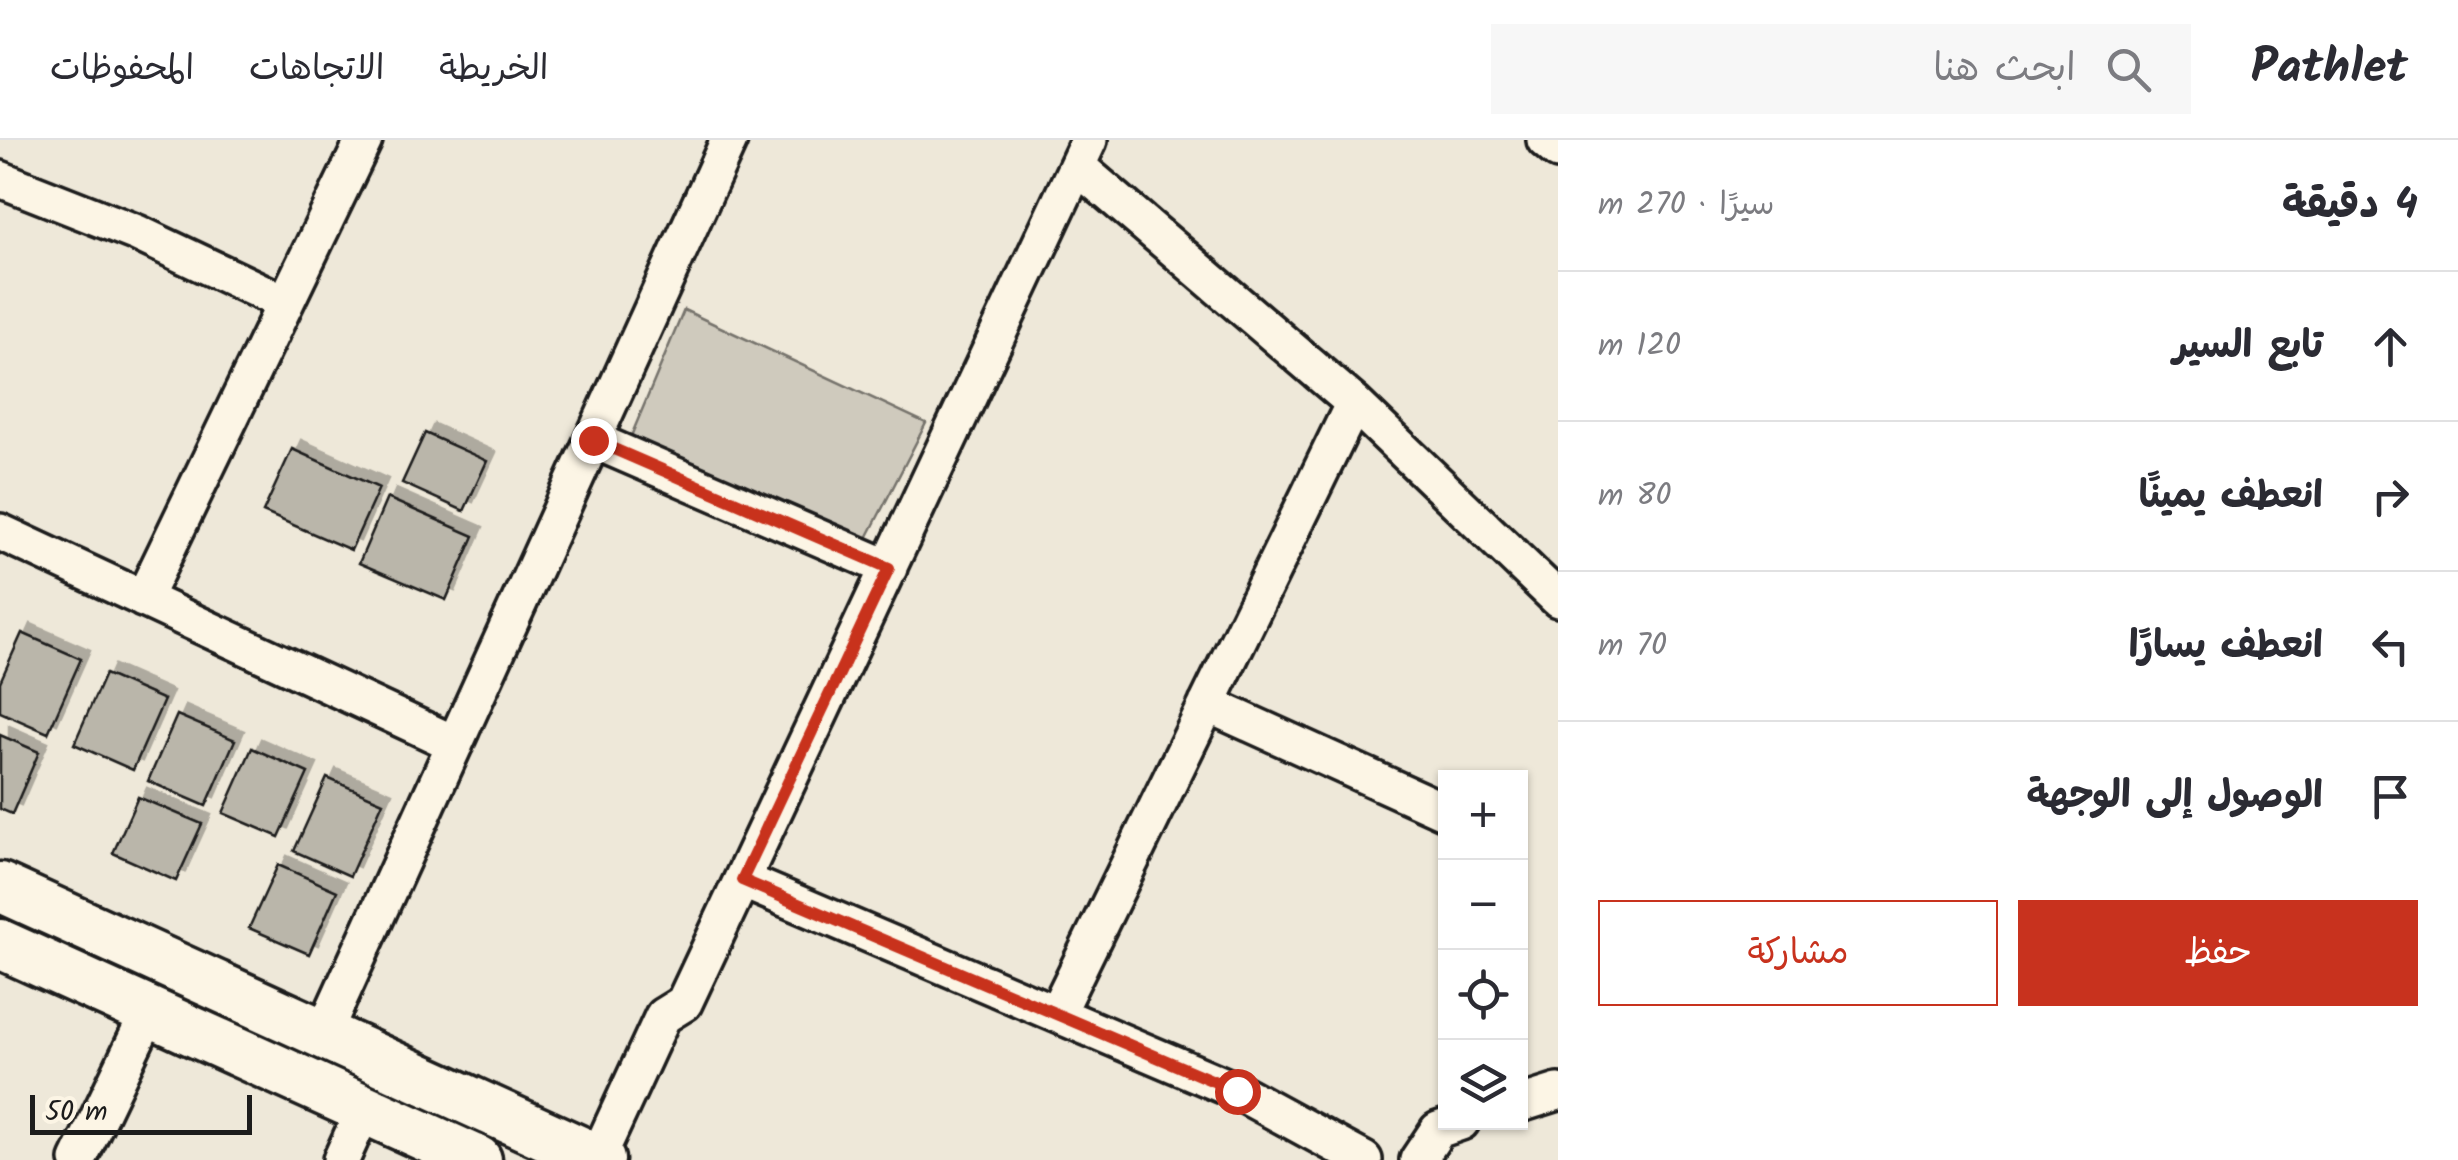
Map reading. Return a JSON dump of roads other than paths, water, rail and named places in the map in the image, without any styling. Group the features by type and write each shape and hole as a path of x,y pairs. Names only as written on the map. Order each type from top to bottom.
{"street":[{"path":"143,598 364,140"},
{"path":"323,1034 729,140"},
{"path":"1545,140 1558,151"},
{"path":"0,887 599,1159 663,1016 684,1003 1084,153 1558,599"},
{"path":"0,179 136,233 285,303"},
{"path":"1056,1014 1354,404"},
{"path":"593,440 889,568"},
{"path":"0,532 455,744"},
{"path":"1207,704 1438,808"},
{"path":"742,880 1237,1091 1364,1160"},
{"path":"0,944 477,1160"},
{"path":"78,1160 149,1012"},
{"path":"1528,1101 1558,1092"},
{"path":"341,1160 364,1109"},
{"path":"1418,1160 1438,1130"}]}
